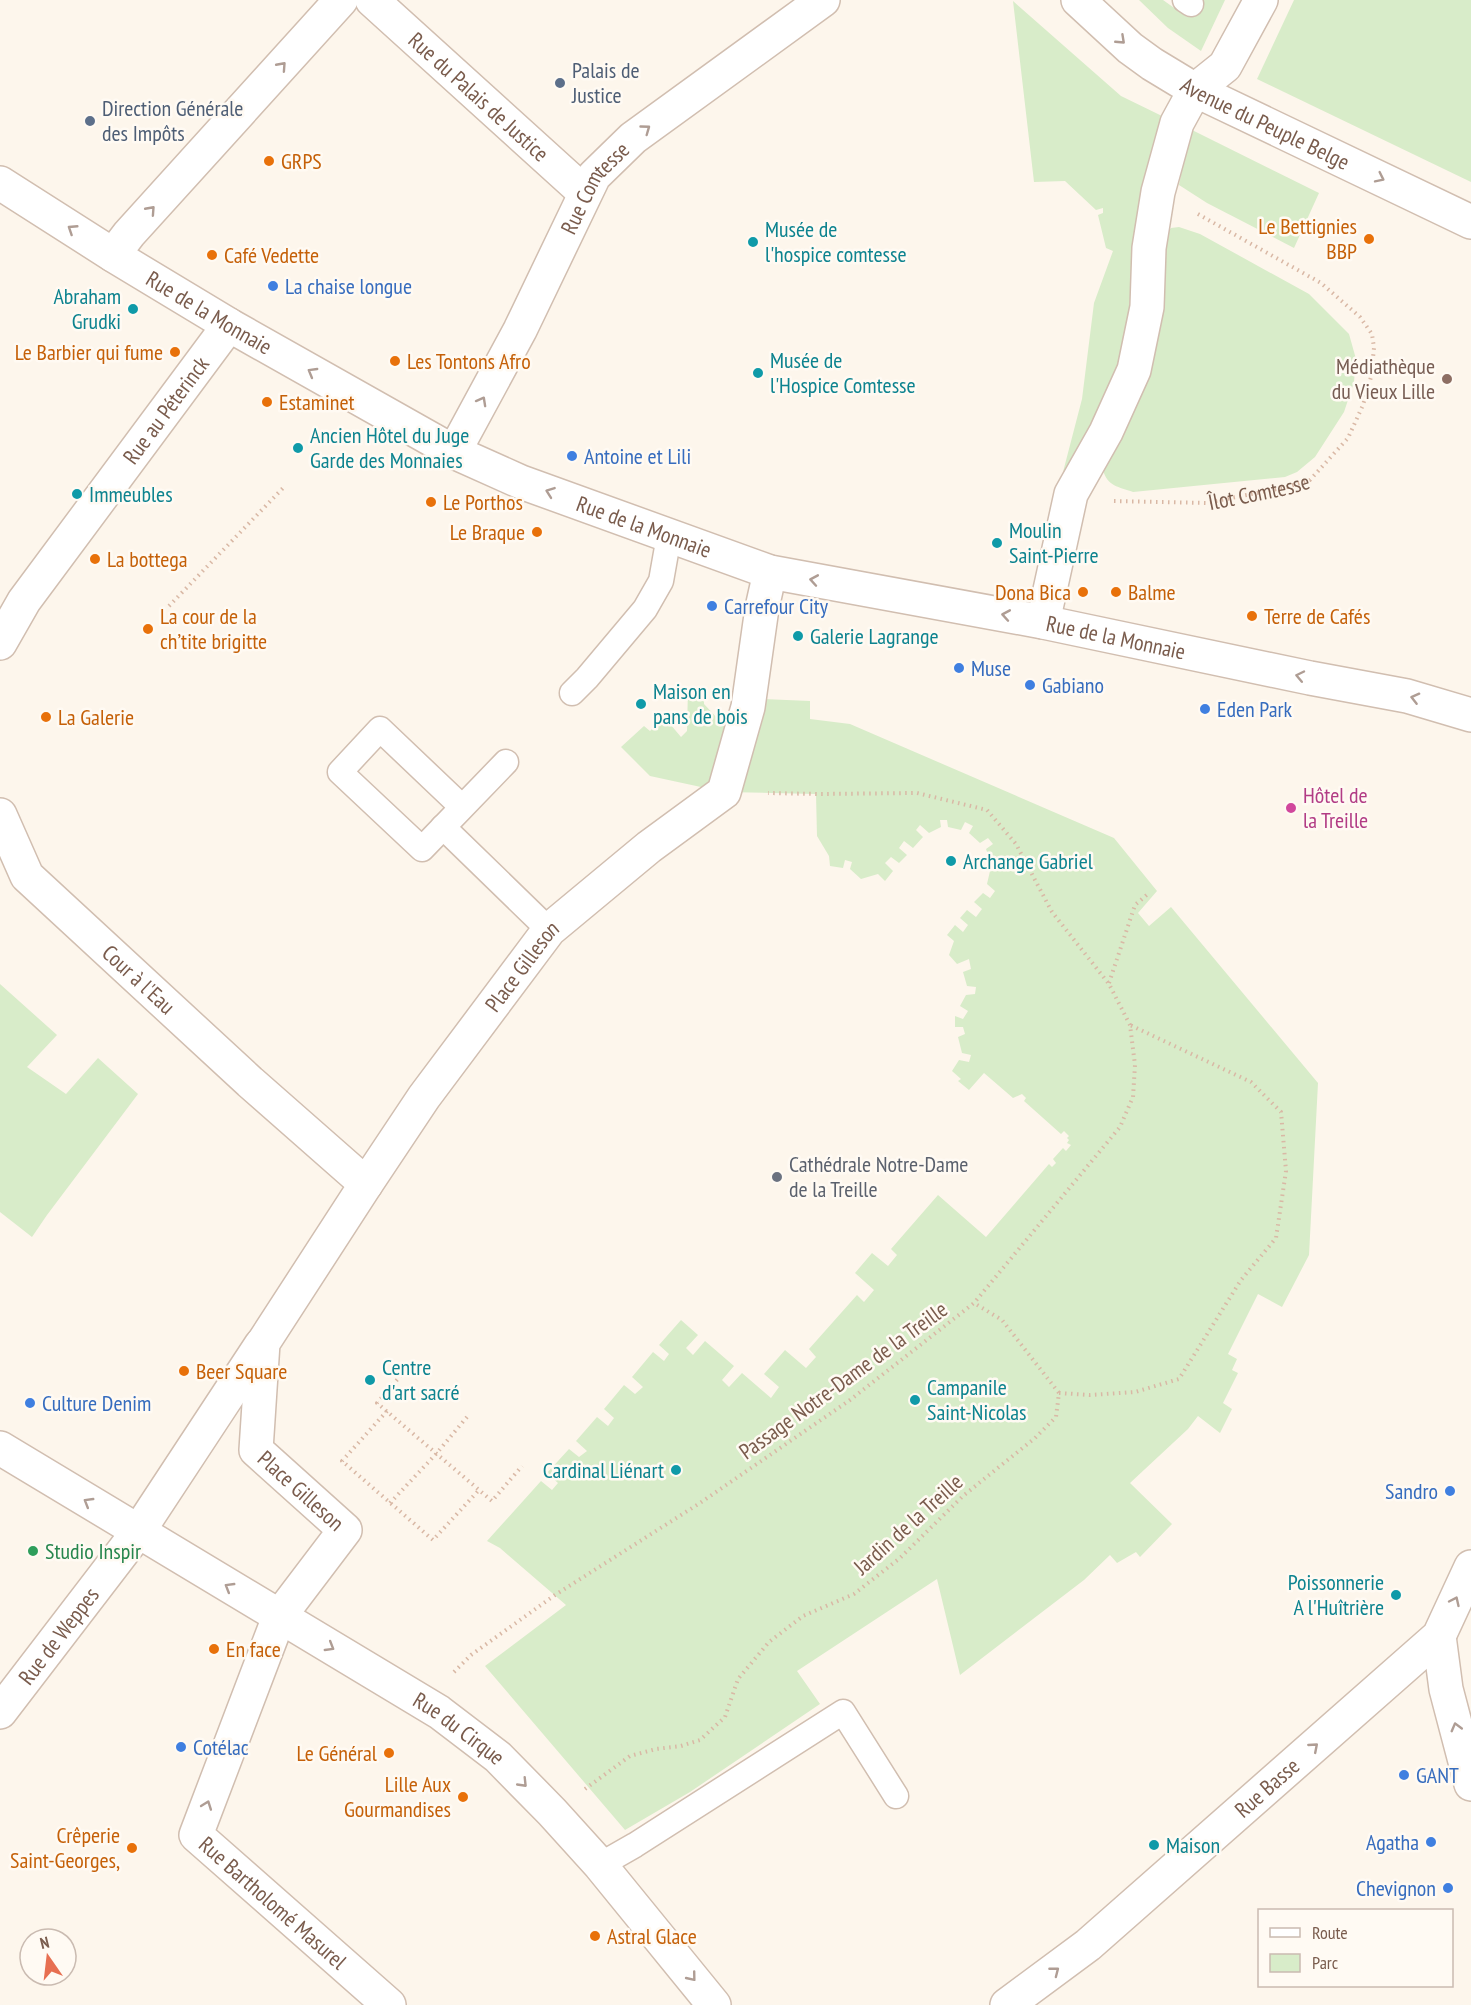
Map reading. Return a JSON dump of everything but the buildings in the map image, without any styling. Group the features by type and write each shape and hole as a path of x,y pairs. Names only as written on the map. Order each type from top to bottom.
{"street":[{"path":"113,255 129,234 341,0"},
{"name":"Rue du Palais de Justice","path":"372,0 585,193"},
{"name":"Rue Comtesse","path":"454,452 553,265 594,176 633,138 823,0"},
{"name":"Avenue du Peuple Belge","path":"1078,0 1130,48 1195,90 1471,222"},
{"path":"1043,622 1071,494 1106,432 1134,370 1147,307 1149,248 1158,192 1177,123 1195,90 1225,66 1261,0"},
{"name":"Rue de la Monnaie","path":"0,183 229,326 454,452 521,482 669,536 770,572 1043,622 1425,701 1471,715"},
{"name":"Rue au Péterinck","path":"0,643 24,601 229,326"},
{"path":"724,792 748,707 762,608 770,572"},
{"name":"Place Gilleson","path":"138,1532 424,1097 549,930 649,847 724,792"},
{"name":"Cour à l'Eau","path":"0,815 27,876 250,1082 366,1184"},
{"name":"Place Gilleson","path":"263,1343 256,1450 345,1530 279,1617"},
{"name":"Rue du Cirque","path":"0,1448 423,1702 498,1757 600,1865 714,2005"},
{"name":"Rue de Weppes","path":"0,1712 138,1532"},
{"path":"1471,1567 1439,1636 1446,1689 1471,1784"},
{"name":"Rue Bartholomé Masurel","path":"279,1617 196,1835 389,2005"},
{"name":"Rue Basse","path":"1007,2005 1088,1945 1439,1636"}],"lane":[{"path":"572,693 645,609 661,581 669,536"},
{"path":"462,807 380,729 340,772 422,849 506,762"},
{"path":"443,827 549,930"},
{"path":"600,1865 843,1712 896,1796"}],"path":[{"name":"Îlot Comtesse","path":"1071,494 1111,501 1206,502 1287,487 1310,480 1348,438 1366,396 1371,377 1374,348 1372,334 1360,317 1321,283 1158,192"},
{"path":"169,606 284,487"},
{"name":"Passage Notre-Dame de la Treille","path":"423,1702 471,1655 555,1595 700,1503 850,1400 974,1303 1120,1126 1133,1096 1135,1065 1130,1025 1109,984 1052,912 1016,844 987,810 917,793 724,792"},
{"path":"1109,984 1135,905 1149,893"},
{"path":"974,1303 1002,1320 1059,1393 1090,1395 1135,1392 1179,1379 1241,1280 1276,1238 1286,1171 1281,1112 1251,1082 1130,1025"},
{"path":"409,1366 377,1403 492,1501 522,1466"},
{"name":"Jardin de la Treille","path":"552,1812 630,1756 700,1740 725,1718 738,1679 769,1642 803,1616 854,1594 900,1558 963,1496 1035,1438 1056,1417 1059,1393"},
{"path":"387,1411 342,1461 433,1540 479,1490"},
{"path":"390,1503 436,1454 466,1417"}],"green space":[{"path":"1139,0 1163,0 1187,17 1202,0 1225,0 1201,51 1168,28"},
{"path":"1294,0 1471,0 1471,182 1257,79"},
{"path":"1013,1 1121,96 1162,116 1134,248 1127,336 1107,403 1063,472 1082,399 1094,303 1113,251 1106,248 1098,215 1103,213 1103,208 1096,210 1065,181 1034,182"},
{"path":"1190,129 1319,193 1294,248 1207,203 1179,185"},
{"path":"1179,227 1200,234 1309,294 1349,334 1356,359 1354,382 1344,412 1315,457 1297,472 1285,477 1133,492 1114,485 1105,475 1103,470 1165,235 1171,228"},
{"path":"688,688 696,697 704,697 704,704 718,719 731,716 763,699 810,701 810,719 850,724 1114,838 1157,891 1138,913 1149,926 1171,907 1318,1083 1309,1255 1282,1307 1258,1294 1228,1354 1237,1359 1232,1370 1238,1373 1223,1403 1232,1409 1220,1433 1198,1416 1188,1429 1130,1483 1172,1524 1140,1557 1136,1552 1117,1563 1110,1555 1084,1580 960,1675 937,1579 797,1671 820,1704 690,1792 625,1830 485,1666 566,1605 500,1548 487,1541 541,1481 552,1490 558,1483 547,1473 569,1449 579,1457 587,1451 576,1441 597,1417 608,1426 614,1418 604,1409 624,1385 635,1394 643,1387 632,1377 653,1352 664,1361 669,1354 659,1345 681,1320 698,1335 686,1348 693,1355 705,1341 734,1366 722,1380 729,1387 742,1373 771,1398 779,1387 764,1374 785,1350 806,1368 816,1357 809,1349 857,1295 864,1302 874,1290 855,1273 872,1253 888,1266 897,1255 891,1249 938,1195 986,1237 1049,1164 1052,1167 1056,1163 1053,1159 1063,1148 1066,1151 1071,1145 1067,1143 1069,1136 1064,1131 1061,1134 1024,1101 1026,1098 1022,1094 1013,1098 984,1073 969,1090 958,1081 961,1079 952,1071 959,1060 969,1062 971,1055 962,1053 958,1037 965,1034 963,1027 955,1027 955,1016 963,1019 968,1011 960,1006 966,995 975,994 976,987 967,986 963,972 971,969 969,959 957,964 949,955 954,941 947,935 955,925 963,932 968,925 960,918 967,910 976,917 982,909 974,902 983,893 990,898 995,891 987,884 990,871 1000,871 1000,864 991,863 986,849 993,844 988,838 980,843 969,833 973,826 965,822 961,830 948,827 947,820 940,820 941,827 929,833 920,825 916,830 923,837 913,848 904,841 899,848 907,855 899,863 891,857 885,863 893,871 885,881 878,874 861,879 850,869 852,862 845,860 843,868 830,866 829,856 817,836 816,794 724,792 650,776 621,747 644,726 650,731 656,725 652,720 660,712 681,737 687,731"},
{"path":"0,984 57,1035 27,1067 66,1094 98,1058 138,1094 32,1237 0,1212"}],"place":[{"name":"Palais de Justice","path":"560,83"},
{"name":"Direction Générale des Impôts","path":"90,121"},
{"name":"GRPS","path":"269,161"},
{"name":"Le Bettignies BBP","path":"1369,239"},
{"name":"Musée de l'hospice comtesse","path":"753,242"},
{"name":"Café Vedette","path":"212,255"},
{"name":"La chaise longue","path":"273,286"},
{"name":"Abraham Grudki","path":"133,309"},
{"name":"Le Barbier qui fume","path":"175,352"},
{"name":"Les Tontons Afro","path":"395,361"},
{"name":"Musée de l'Hospice Comtesse","path":"758,373"},
{"name":"Médiathèque du Vieux Lille","path":"1447,379"},
{"name":"Estaminet","path":"267,402"},
{"name":"Ancien Hôtel du Juge Garde des Monnaies","path":"298,448"},
{"name":"Antoine et Lili","path":"572,456"},
{"name":"Immeubles","path":"77,494"},
{"name":"Le Porthos","path":"431,502"},
{"name":"Le Braque","path":"537,532"},
{"name":"Moulin Saint-Pierre","path":"997,543"},
{"name":"La bottega","path":"95,559"},
{"name":"Dona Bica","path":"1083,592"},
{"name":"Balme","path":"1116,592"},
{"name":"Carrefour City","path":"712,606"},
{"name":"Terre de Cafés","path":"1252,616"},
{"name":"La cour de la ch’tite brigitte","path":"148,629"},
{"name":"Galerie Lagrange","path":"798,636"},
{"name":"Muse","path":"959,668"},
{"name":"Gabiano","path":"1030,685"},
{"name":"Maison en pans de bois","path":"641,704"},
{"name":"Eden Park","path":"1205,709"},
{"name":"La Galerie","path":"46,717"},
{"name":"Hôtel de la Treille","path":"1291,808"},
{"name":"Archange Gabriel","path":"951,861"},
{"name":"Cathédrale Notre-Dame de la Treille","path":"777,1177"},
{"name":"Beer Square","path":"184,1371"},
{"name":"Centre d'art sacré","path":"370,1380"},
{"name":"Campanile Saint-Nicolas","path":"915,1400"},
{"name":"Culture Denim","path":"30,1403"},
{"name":"Cardinal Liénart","path":"676,1470"},
{"name":"Sandro","path":"1450,1491"},
{"name":"Studio Inspir","path":"33,1551"},
{"name":"Poissonnerie A l'Huîtrière","path":"1396,1595"},
{"name":"En face","path":"214,1649"},
{"name":"Cotélac","path":"181,1747"},
{"name":"Le Général","path":"389,1753"},
{"name":"GANT","path":"1404,1775"},
{"name":"Lille Aux Gourmandises","path":"463,1797"},
{"name":"Agatha","path":"1431,1842"},
{"name":"Maison","path":"1154,1845"},
{"name":"Crêperie Saint-Georges,","path":"132,1848"},
{"name":"Chevignon","path":"1448,1888"},
{"name":"Astral Glace","path":"595,1936"}]}
